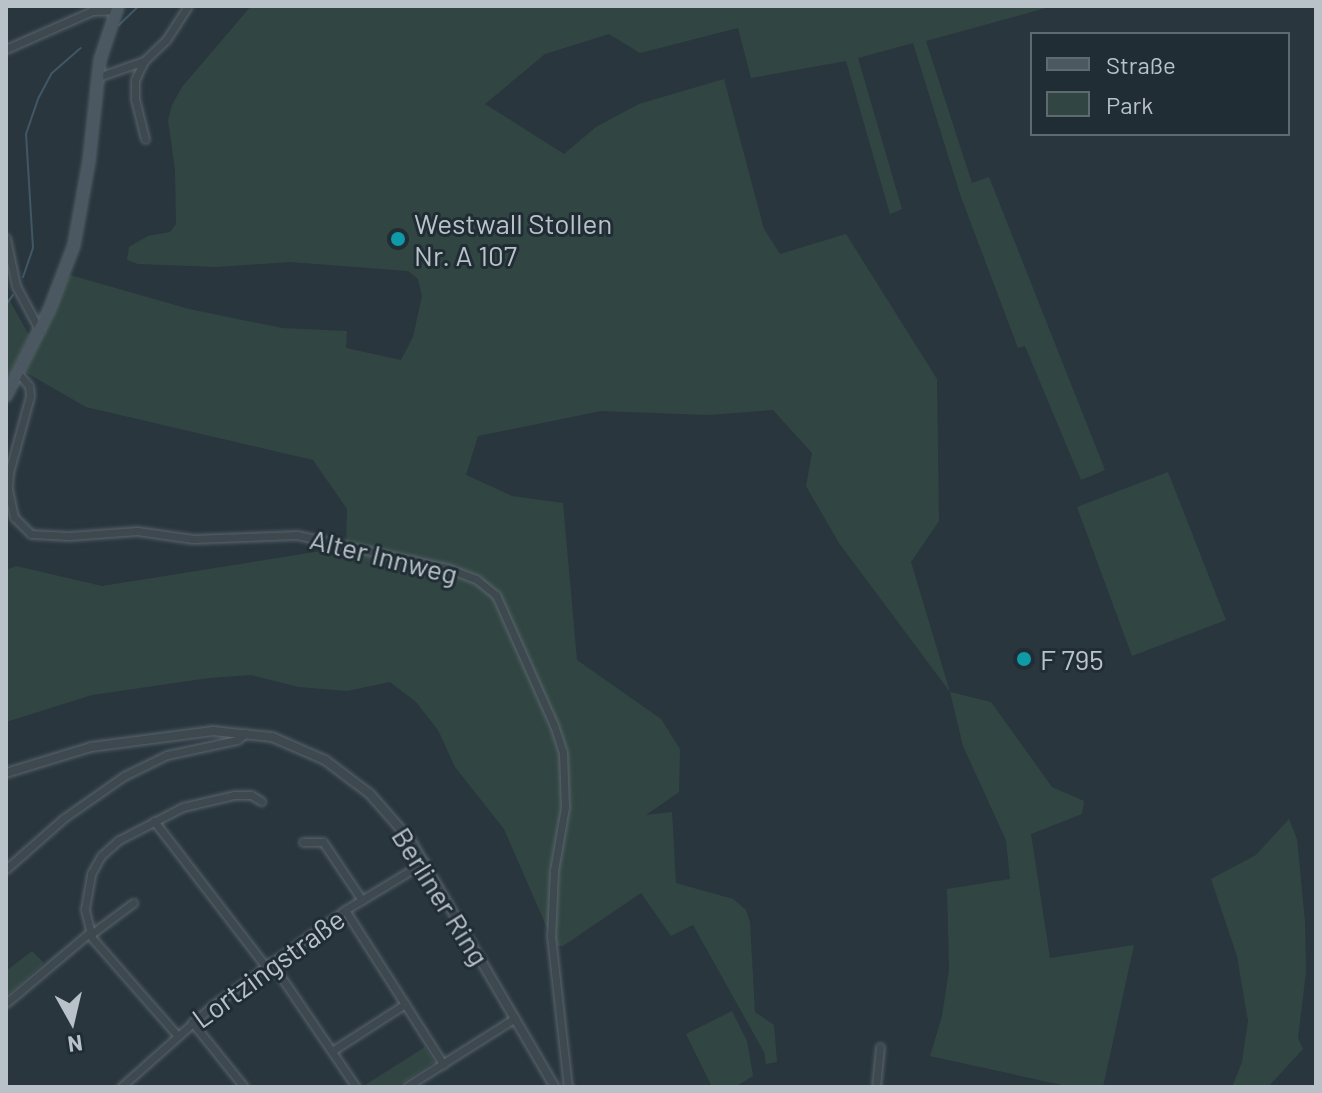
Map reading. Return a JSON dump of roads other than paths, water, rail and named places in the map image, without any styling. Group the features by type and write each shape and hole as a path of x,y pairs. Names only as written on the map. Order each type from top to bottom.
{"main road":[{"path":"6,396 40,331 78,230 98,77 103,49 117,8"}],"street":[{"path":"174,6 181,13"},
{"path":"145,139 134,84 144,61 166,40 188,6"},
{"path":"6,49 92,11 117,8"},
{"path":"98,77 144,61"},
{"path":"6,238 16,286 40,331"},
{"name":"Alter Innweg","path":"18,373 27,382 30,396 9,473 8,489 14,517 31,534 45,537 137,531 193,539 297,535 447,568 476,579 496,595 554,725 563,753 565,807 554,871 551,936 553,979 568,1087"},
{"name":"Berliner Ring","path":"6,773 91,747 163,735 213,731 247,733 293,745 342,770 383,807 425,862 555,1087"},
{"path":"6,869 82,804 124,776 167,755 237,740 247,733"},
{"path":"163,735 167,755"},
{"path":"177,1035 90,934 85,895 95,865 119,840 183,807 243,794 261,801"},
{"path":"154,821 268,964 356,1087"},
{"path":"303,842 323,842 362,900"},
{"name":"Lortzingstraße","path":"122,1087 192,1022 268,964 345,910 425,862"},
{"path":"6,1003 133,903"},
{"path":"345,910 443,1064"},
{"path":"332,1051 405,1004"},
{"path":"407,1087 515,1018"},
{"path":"192,1022 244,1087"},
{"path":"876,1087 880,1047"}],"waterway":[{"path":"119,25 139,6"},
{"path":"23,277 33,248 26,134 39,97 52,73 81,48"},
{"path":"6,305 13,295"}],"place":[{"name":"Westwall Stollen Nr. A 107","path":"398,239"},
{"name":"F 795","path":"1024,659"}]}
